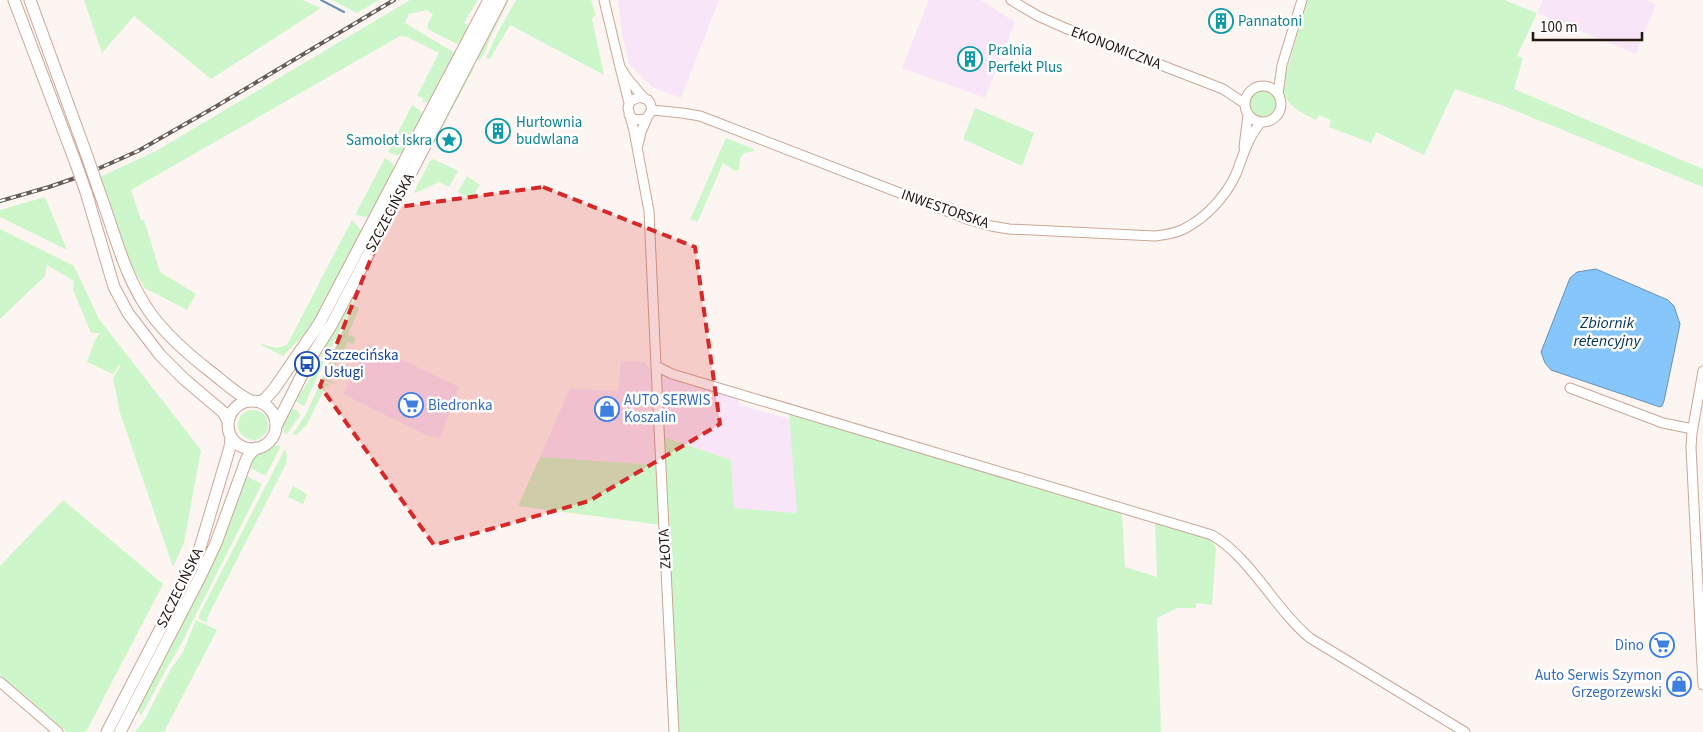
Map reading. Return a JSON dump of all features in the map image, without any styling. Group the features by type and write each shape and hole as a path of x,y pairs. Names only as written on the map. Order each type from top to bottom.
{"main road":[{"path":"14,0 86,192 114,287 128,313 160,355 184,379 223,412 228,421 231,436 238,444 249,448 262,446 270,440 276,426 272,412 240,396 178,345 151,314 132,280 30,0"},
{"name":"SZCZECIŃSKA","path":"255,402 266,398 274,389 319,324 489,0"},
{"name":"SZCZECIŃSKA","path":"276,426 307,364 332,324 501,0"},
{"path":"228,421 231,413 238,406 255,402"},
{"name":"SZCZECIŃSKA","path":"107,732 197,558 230,447 231,436"},
{"name":"SZCZECIŃSKA","path":"120,732 201,575 216,543 247,458 255,448"}],"street":[{"name":"EKONOMICZNA","path":"1011,0 1038,16 1064,28 1223,89 1244,103"},
{"path":"1278,94 1267,86 1258,86 1249,91 1244,103 1248,115 1261,122 1272,120 1279,112 1281,103 1278,94 1282,65 1302,0"},
{"path":"604,1 629,103 629,115 638,121 649,114"},
{"path":"1267,86 1282,65"},
{"path":"620,67 627,78 650,103 649,114 641,132 637,148"},
{"name":"EKONOMICZNA","path":"1223,89 1249,91"},
{"path":"629,103 636,97 644,98"},
{"name":"INWESTORSKA","path":"649,114 682,112 700,116 970,220 991,226 1009,229 1155,236 1170,234 1185,228 1203,216 1220,200 1236,173 1242,154 1248,115"},
{"name":"ZŁOTA","path":"629,115 649,211 674,732"},
{"name":"INWESTORSKA","path":"1242,154 1261,122"},
{"path":"656,366 672,374 1212,535 1236,553 1283,612 1310,638 1465,732"},
{"path":"1703,371 1692,429 1703,685"},
{"path":"1570,388 1663,423 1692,429"},
{"path":"0,682 58,732"}],"highlighted area":[{"path":"543,187 695,247 720,424 589,501 434,545 320,386 391,208"}],"shaded area":[{"path":"618,0 719,0 681,98 652,87 629,64 622,33"},
{"path":"929,0 981,0 1015,22 985,98 902,68"},
{"path":"1543,0 1647,0 1656,4 1636,54 1537,13"},
{"path":"369,344 459,387 440,438 426,435 343,394"},
{"path":"621,361 645,362 650,370 656,465 540,457 570,389 618,391"},
{"path":"665,375 738,398 739,405 791,419 798,513 734,508 731,460 664,437 661,378"}],"green space":[{"path":"84,0 302,0 321,8 211,79 134,16 102,53"},
{"path":"332,0 379,0 357,13"},
{"path":"410,0 478,0 464,23 468,25 463,40 457,44 429,30 427,26 433,14 427,10 409,14 405,23 455,53 433,99 422,102 424,99 417,96 439,53 407,37 400,36 131,190 141,220 144,220 160,272 196,294 187,310 145,288 113,237 100,211 89,182 156,151"},
{"path":"503,0 509,0 479,61 476,59"},
{"path":"516,0 591,0 596,15 592,18 604,75 510,25 490,59 486,58"},
{"path":"1307,0 1504,0 1537,13 1517,56 1523,58 1514,89 1703,169 1703,187 1504,106 1455,89 1424,155 1376,132 1371,143 1329,127 1331,120 1319,115 1316,120 1291,105 1284,95 1282,88"},
{"path":"475,66 432,147 430,145 468,69"},
{"path":"1262,89 1272,93 1276,103 1272,113 1262,117 1252,113 1248,103 1252,93"},
{"path":"412,105 420,110 423,117 405,152 397,155 388,152"},
{"path":"975,108 1034,133 1022,166 963,139"},
{"path":"726,138 754,149 754,151 744,153 740,159 739,169 735,171 723,163 698,221 690,220"},
{"path":"385,158 392,163 394,172 371,216 355,215"},
{"path":"433,159 458,171 449,187 439,182 415,193 430,161"},
{"path":"467,176 480,185 471,199 458,192"},
{"path":"45,197 67,250 0,217 0,210"},
{"path":"352,220 362,231 315,323 283,356 261,345 277,348 287,345"},
{"path":"0,229 74,266 99,319 201,450 184,543 173,567 120,413 113,378 120,367 119,365 113,374 87,362 94,342 100,333 91,333 73,290 74,281 47,265 45,276 0,319"},
{"path":"351,298 354,300 325,360 320,356 348,300"},
{"path":"355,305 359,309 348,334 356,338 353,344 348,342 328,379 333,382 332,384 322,378"},
{"path":"321,360 324,362 304,406 295,401"},
{"path":"321,381 331,386 326,386 305,428 298,434 292,435 306,414"},
{"path":"289,407 298,411 300,415 287,434 284,433 282,424"},
{"path":"253,410 259,411 267,419 267,431 259,439 253,440 247,439 239,431 238,425 239,419 247,411"},
{"path":"789,412 958,465 1122,513 1125,567 1157,577 1155,523 1211,540 1216,548 1212,605 1196,603 1196,608 1177,608 1157,618 1161,732 671,732 662,525 518,506 540,457 656,465 664,463 664,437 731,460 734,508 797,513"},
{"path":"276,445 281,446 267,473 264,475 248,467 255,455"},
{"path":"285,449 287,462 207,618 207,623 199,619 199,615"},
{"path":"244,475 262,484 179,648 141,716 138,711 139,703"},
{"path":"293,486 307,494 303,504 288,497"},
{"path":"63,500 163,584 86,732 67,732 0,675 0,565"},
{"path":"196,620 217,630 164,732 135,732 145,719 171,669 183,652"}],"water":[{"name":"Zbiornik retencyjny","path":"1596,269 1668,300 1674,306 1680,324 1664,401 1660,407 1551,370 1545,363 1541,352 1570,278 1577,272"}],"waterway":[{"path":"321,0 344,12"}],"railway":[{"path":"0,201 84,175 138,151 394,0"}],"place":[{"name":"Pannatoni","path":"1221,21"},
{"name":"Pralnia Perfekt Plus","path":"970,59"},
{"name":"Hurtownia budwlana","path":"498,131"},
{"name":"Samolot Iskra","path":"449,140"},
{"name":"Szczecińska Usługi","path":"307,364"},
{"name":"Biedronka","path":"411,405"},
{"name":"AUTO SERWIS Koszalin","path":"607,409"},
{"name":"Dino","path":"1662,645"},
{"name":"Auto Serwis Szymon Grzegorzewski","path":"1679,684"}]}
